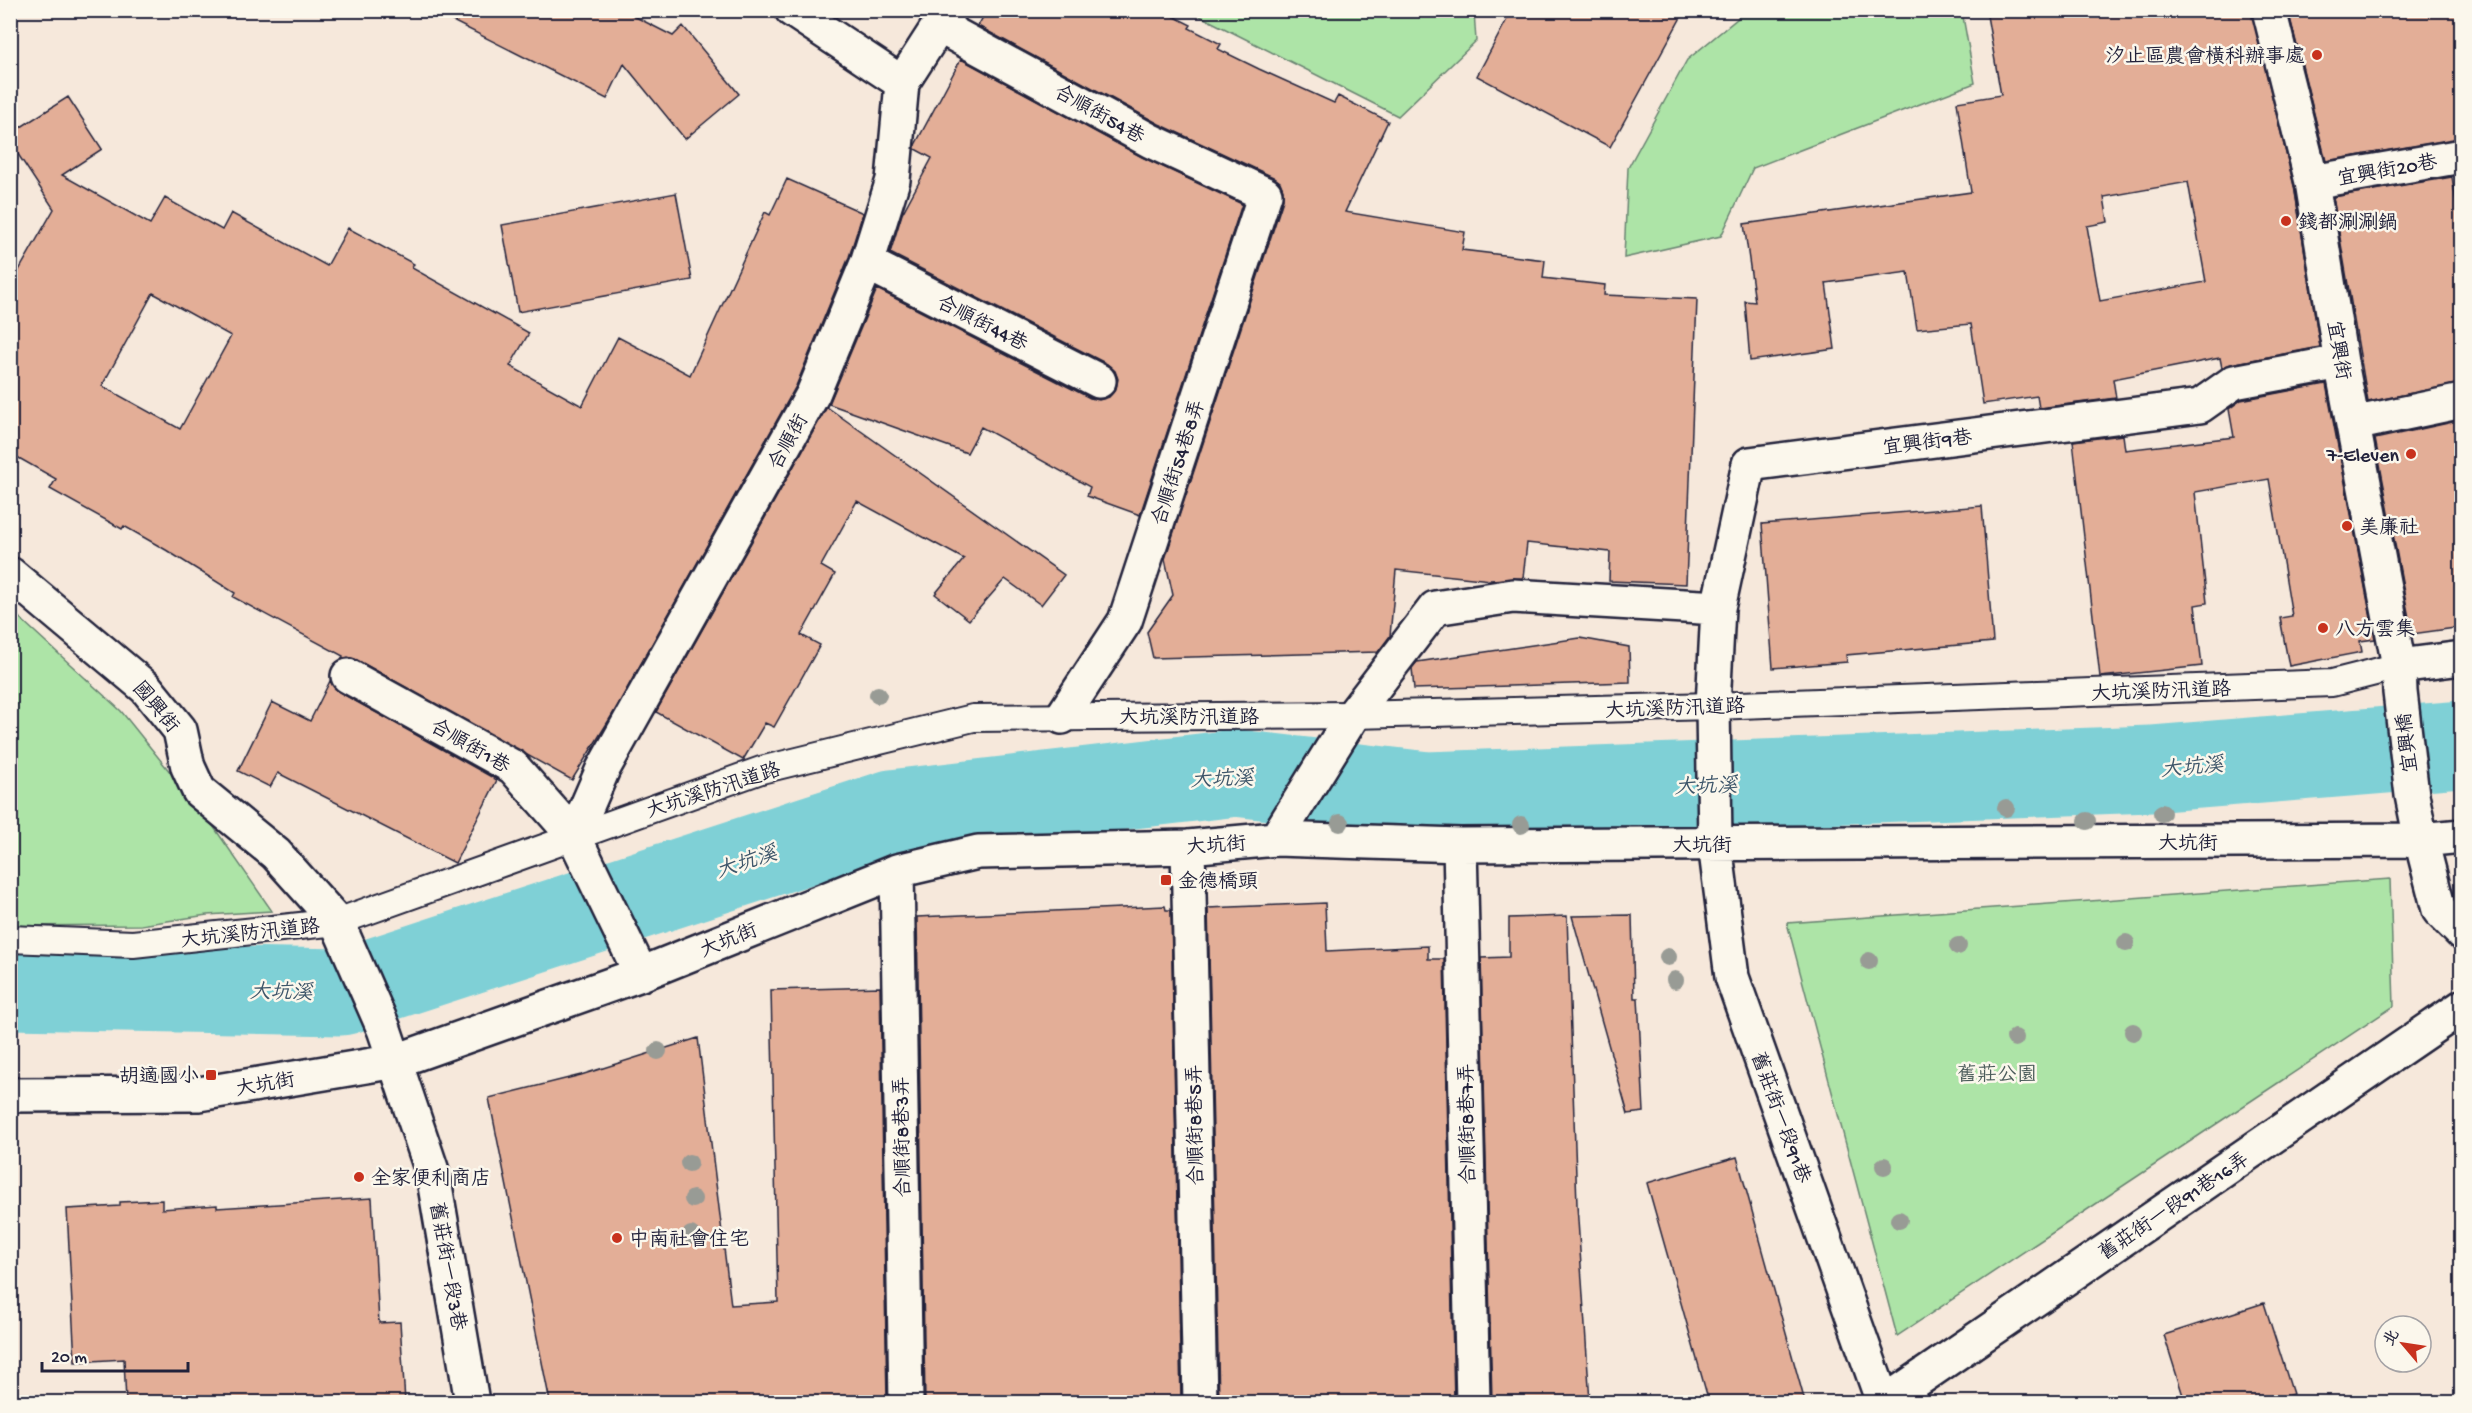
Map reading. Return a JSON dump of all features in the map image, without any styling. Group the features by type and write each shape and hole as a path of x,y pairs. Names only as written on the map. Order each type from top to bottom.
{"street":[{"path":"792,10 902,83"},
{"name":"宜興街","path":"2269,10 2312,182 2341,362 2399,679"},
{"name":"合順街","path":"578,844 603,769 813,394 867,263 893,180 902,83 944,18"},
{"name":"合順街54巷","path":"944,18 1151,141 1265,194"},
{"name":"宜興街20巷","path":"2312,182 2462,156"},
{"name":"合順街54巷8弄","path":"1062,717 1125,621 1265,194"},
{"name":"合順街44巷","path":"867,263 1099,381"},
{"name":"宜興街9巷","path":"1713,706 1718,608 1749,464 2200,406 2234,382 2341,362"},
{"path":"2353,424 2462,401"},
{"name":"國興街","path":"10,574 146,688 180,730 188,767 199,791 276,854 341,930 384,1029"},
{"path":"1276,839 1353,715 1435,608 1513,596 1718,608"},
{"path":"2399,679 2462,658"},
{"name":"合順街1巷","path":"348,676 513,767 578,844 635,963"},
{"name":"宜興橋","path":"2399,679 2412,795 2421,840 2439,910 2462,933"},
{"name":"舊莊街一段91巷","path":"1713,706 1716,834 1732,977 1884,1402"},
{"name":"大坑街","path":"10,1095 199,1094 396,1061 635,963 897,871 978,852 1188,847 1276,839 1460,845 1716,834 2421,840 2462,836"},
{"name":"合順街8巷7弄","path":"1460,845 1473,1402"},
{"name":"合順街8巷5弄","path":"1188,847 1200,1402"},
{"name":"合順街8巷3弄","path":"897,871 906,1402"},
{"name":"舊莊街一段91巷16弄","path":"1884,1402 2462,1007"},
{"name":"舊莊街一段3巷","path":"384,1029 433,1174 472,1402"}],"lane":[{"name":"大坑溪防汛道路","path":"10,939 133,944 341,930 578,844 761,770 973,718 1353,715 1713,706 2399,679"}],"green space":[{"path":"1190,11 1474,11 1476,41 1398,116"},
{"path":"1739,11 1962,11 1975,83 1753,168 1721,236 1624,258 1628,168 1687,60 1738,18"},
{"path":"10,609 121,711 211,823 272,911 207,915 141,925 11,926"},
{"name":"舊莊公園","path":"2390,879 2394,1006 1897,1336 1787,923"}],"building":[{"path":"431,10 622,10 673,36 683,26 739,94 685,139 624,64 607,99"},
{"path":"987,10 1161,10 1191,25 1189,28 1221,44 1218,49 1334,103 1338,96 1388,121 1345,212 1465,232 1462,250 1545,260 1543,278 1605,285 1604,295 1697,299 1686,584 1609,581 1610,552 1527,543 1523,578 1491,580 1396,570 1390,636 1378,652 1153,658 1147,632 1173,595 1165,559 1283,200 1283,190 1280,182 1273,177 1159,124 978,26"},
{"path":"1512,10 1685,10 1610,147 1477,76"},
{"path":"1986,10 2251,10 2294,186 2320,347 2231,364 2222,368 2220,358 2113,379 2116,398 2039,408 2037,396 1983,404 1971,324 1917,329 1908,272 1826,283 1835,349 1750,361 1745,301 1755,302 1744,224 1971,192 1957,102 2001,95","holes":["2188,182 2206,282 2100,301 2087,226 2108,222 2104,197"]},
{"path":"2288,10 2462,10 2462,138 2326,161"},
{"path":"961,59 1142,157 1242,204 1140,515 1087,496 1090,487 981,427 967,453 829,404 877,289 1090,398 1099,400 1109,397 1116,389 1118,379 1115,371 1107,364 890,253 902,214 932,158 915,149 915,145"},
{"path":"68,97 102,149 62,175 150,224 165,198 222,230 231,213 327,266 348,228 414,264 412,268 529,333 510,366 582,406 618,337 690,375 765,212 770,215 787,179 863,213 849,257 796,386 614,712 572,780 357,660 348,657 341,659 343,656 233,597 235,593 166,550 124,526 122,529 50,489 56,479 10,453 10,286 54,209 10,142 10,134","holes":["153,293 231,336 180,429 102,386"]},
{"path":"2452,177 2462,238 2462,383 2368,402 2333,197"},
{"path":"676,193 692,280 518,312 502,225"},
{"path":"2326,384 2375,639 2360,641 2362,652 2289,666 2280,618 2292,616 2269,479 2195,492 2207,603 2195,605 2202,666 2100,677 2073,441 2123,435 2125,450 2234,437 2229,409 2241,400"},
{"path":"827,407 1064,575 1041,605 1005,579 969,620 935,594 964,559 857,501 821,566 835,574 801,635 820,645 774,727 765,723 743,760 656,712"},
{"path":"2462,420 2462,627 2412,634 2375,439"},
{"path":"1982,506 1993,642 1846,655 1847,662 1773,668 1762,524"},
{"path":"1580,638 1629,647 1630,682 1414,689 1412,668 1417,662"},
{"path":"330,681 339,692 497,780 455,863 278,773 270,787 238,771 272,702 310,721"},
{"path":"1325,903 1327,951 1428,946 1428,959 1444,959 1454,1402 1219,1402 1208,908"},
{"path":"1165,906 1166,910 1171,910 1181,1402 925,1402 917,917"},
{"path":"1632,915 1634,998 1638,998 1644,1112 1628,1114 1572,916"},
{"path":"1567,916 1577,1205 1590,1402 1492,1402 1481,958 1509,957 1509,918"},
{"path":"880,987 887,1402 550,1402 489,1098 581,1075 698,1038 731,1305 778,1302 771,990"},
{"path":"1737,1157 1805,1402 1709,1402 1647,1183"},
{"path":"372,1198 379,1323 400,1322 405,1402 126,1402 124,1359 75,1362 67,1209 120,1206 120,1202 162,1200 162,1209 217,1205 217,1208"},
{"path":"2264,1303 2293,1394 2267,1402 2185,1402 2164,1335"}],"waterway":[{"name":"大坑溪","path":"10,986 342,992 892,813 1236,773 1427,795 2151,769 2462,744"}],"place":[{"name":"汐止區農會橫科辦事處","path":"2317,55"},
{"name":"錢都涮涮鍋","path":"2286,221"},
{"name":"7-Eleven","path":"2411,454"},
{"name":"美廉社","path":"2347,526"},
{"name":"八方雲集","path":"2323,628"},
{"name":"金德橋頭","path":"1166,880"},
{"name":"胡適國小","path":"211,1075"},
{"name":"全家便利商店","path":"359,1177"},
{"name":"中南社會住宅","path":"617,1238"}]}
